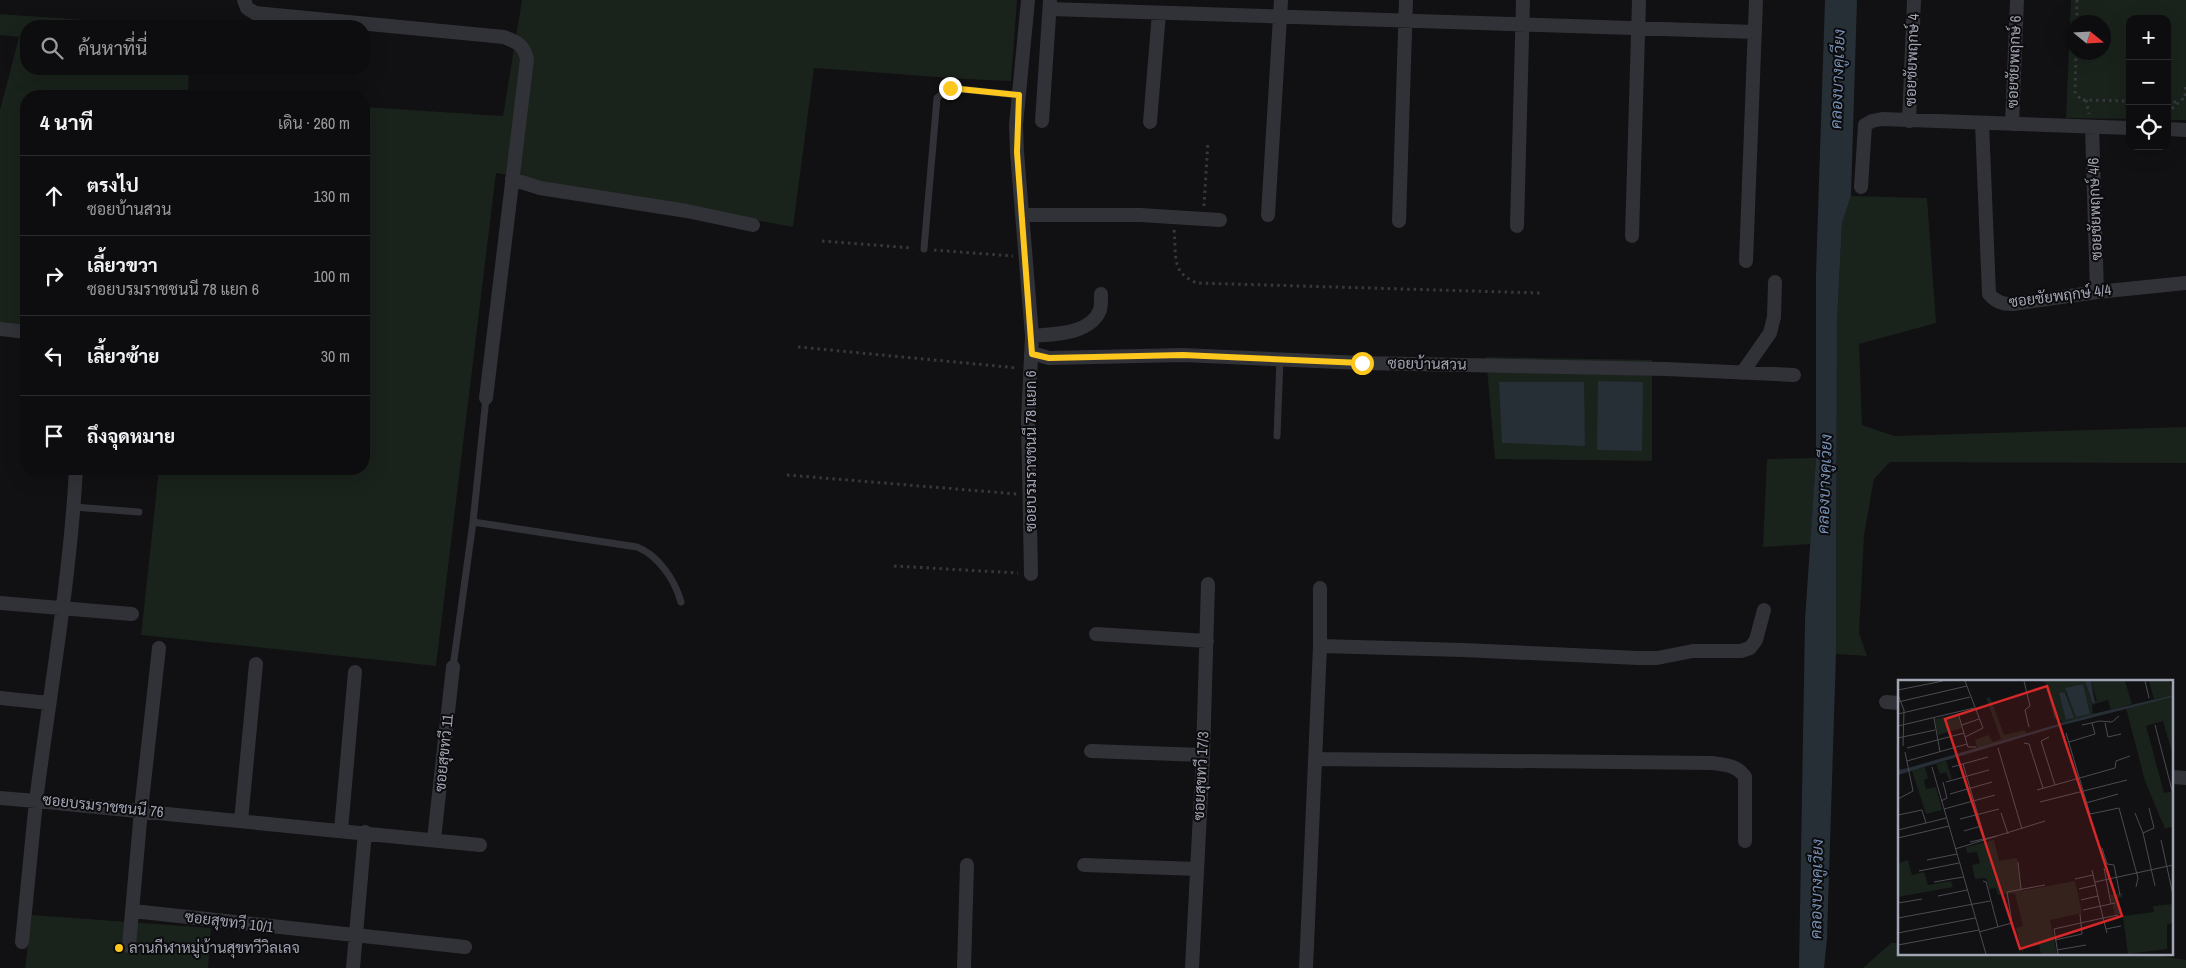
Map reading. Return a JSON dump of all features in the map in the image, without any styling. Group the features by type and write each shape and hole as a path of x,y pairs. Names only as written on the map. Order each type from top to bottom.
{"street":[{"path":"244,0 248,8 255,13 328,20"},
{"name":"ซอยบรมราชชนนี 78 แยก 6","path":"1028,0 1019,95 1017,152 1032,336 1028,420 1031,574"},
{"path":"1268,215 1281,0"},
{"path":"1399,221 1406,0"},
{"path":"1517,226 1524,0"},
{"path":"1632,236 1639,0"},
{"path":"1746,261 1756,0"},
{"name":"ซอยชัยพฤกษ์ 4","path":"1909,121 1914,0"},
{"name":"ซอยชัยพฤกษ์ 6","path":"2012,124 2017,0"},
{"path":"1042,122 1050,5 1166,9 1281,17 1755,32"},
{"path":"1150,122 1166,9"},
{"path":"370,24 504,37 517,42 525,48 527,59 486,398"},
{"path":"1861,187 1865,125 1872,121 1882,119 2126,128"},
{"name":"ซอยชัยพฤกษ์ 4/4","path":"1982,123 1989,294 1995,300 2004,304 2186,283"},
{"name":"ซอยชัยพฤกษ์ 4/6","path":"2092,127 2097,292"},
{"path":"2171,129 2186,130"},
{"path":"512,179 540,188 687,211 754,226"},
{"path":"1023,215 1140,215 1220,220"},
{"path":"1742,372 1770,333 1774,317 1775,282"},
{"path":"1032,336 1063,334 1092,321 1100,310 1101,294"},
{"path":"0,329 20,331"},
{"name":"ซอยบ้านสวน","path":"1032,354 1049,358 1183,355 1280,360 1666,369 1794,376"},
{"name":"ซอยบรมราชชนนี 76","path":"76,475 74,507 62,609 36,801 365,832"},
{"name":"ซอยสุขทวี 17/3","path":"1192,968 1203,755 1208,584"},
{"path":"1306,968 1320,646 1320,588"},
{"path":"0,603 132,614"},
{"path":"1320,646 1657,658 1692,651 1741,651 1750,648 1756,640 1764,610"},
{"path":"1096,634 1207,641"},
{"path":"129,946 141,810 159,648"},
{"path":"241,821 256,664"},
{"name":"ซอยสุขทวี 11","path":"434,839 453,667"},
{"path":"341,830 355,672"},
{"path":"0,698 49,703"},
{"path":"1091,751 1203,755"},
{"path":"1314,759 1712,763 1731,766 1740,769 1745,777 1745,841"},
{"path":"0,798 36,801 22,942"},
{"path":"353,968 365,832 480,845"},
{"path":"964,968 967,865"},
{"path":"1084,865 1197,869"},
{"name":"ซอยสุขทวี 10/1","path":"133,911 465,947"}],"lane":[{"path":"924,249 937,98 950,88 1019,95"},
{"path":"1278,436 1280,360"},
{"path":"453,667 486,398"},
{"path":"74,507 139,512"},
{"path":"472,522 636,547 648,551 660,564 678,590 681,602"}],"path":[{"path":"2077,0 2077,15"},
{"path":"2076,60 2075,92 2081,100 2126,101"},
{"path":"2171,109 2186,96 2186,85"},
{"path":"2171,102 2179,102"},
{"path":"1203,219 1208,142"},
{"path":"1173,217 1178,271 1184,278 1197,283 1540,292"},
{"path":"798,347 1031,369"},
{"path":"787,475 1030,496"},
{"path":"894,566 1031,574"}],"shaded area":[{"path":"522,0 1017,0 1011,81 814,68 793,227 496,173 436,666 141,635 158,475 370,475 370,107 503,116"},
{"path":"2071,0 2186,0 2186,120 2171,120 2171,15 2126,15 2126,119 2066,118 2068,60 2111,60 2111,15 2070,15"},
{"path":"0,14 86,20 20,20 20,75 189,75 188,90 20,90 20,327 0,325 0,110 19,37 0,35"},
{"path":"1851,196 1927,198 1936,323 1859,344 1862,425 1894,436 2186,427 2186,463 1890,462 1874,479 1864,535 1859,633 1867,656 1836,654 1837,323 1842,223"},
{"path":"1486,357 1652,360 1652,461 1495,459"},
{"path":"1816,458 1811,544 1763,547 1767,459"},
{"name":"ลานกีฬาหมู่บ้านสุขทวีวิลเลจ","path":"32,915 211,928 208,968 25,968"},
{"path":"1891,943 1898,943 1898,956 2159,956 2186,960 2186,968 1863,968"}],"water":[{"name":"คลองบางคูเวียง","path":"1825,0 1857,0 1851,196 1842,223 1837,323 1836,654 1827,938 1824,968 1799,968 1805,620 1816,458 1816,273"},
{"path":"1598,381 1643,382 1642,451 1597,450"},
{"path":"1499,382 1584,382 1585,446 1502,443"}],"place":[{"name":"ลานกีฬาหมู่บ้านสุขทวีวิลเลจ","path":"119,948"}],"route":[{"path":"950,88 1019,95 1016,125 1017,152 1032,354 1049,358 1183,355 1362,363"}]}
